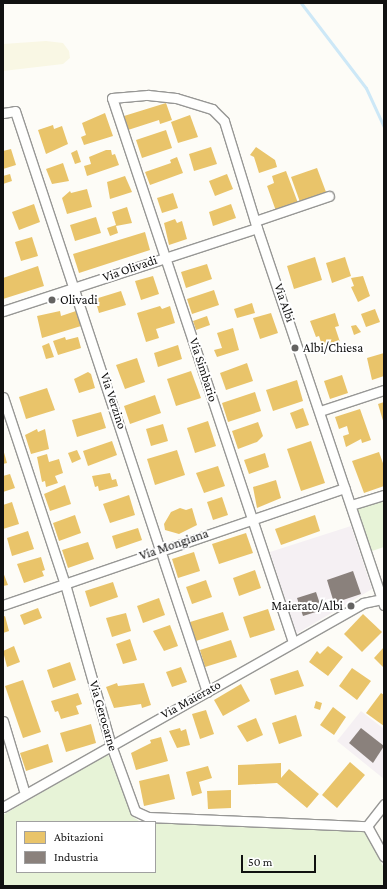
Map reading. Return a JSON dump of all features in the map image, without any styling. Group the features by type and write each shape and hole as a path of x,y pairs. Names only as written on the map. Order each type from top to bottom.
{"street":[{"name":"Via Albi","path":"112,98 142,95 169,97 212,109 220,114 226,125 256,225 320,411 383,602"},
{"name":"Via Simbario","path":"112,98 293,642"},
{"name":"Via Verzino","path":"3,113 15,111 76,288 162,548 207,692"},
{"name":"Via Olivadi","path":"3,311 166,257 256,225 329,196"},
{"path":"320,411 384,390"},
{"name":"Via Gerocarne","path":"3,397 65,584 111,745 133,808 145,816 367,826"},
{"name":"Via Mongiana","path":"3,605 162,548 345,488"},
{"path":"351,505 384,495"},
{"name":"Via Maierato","path":"3,807 363,603 383,602"},
{"path":"3,721 25,794"},
{"path":"384,804 367,826 384,857"}],"shaded area":[{"path":"46,41 63,43 69,51 70,58 63,64 3,71 3,44"},
{"path":"351,526 372,589 296,634 270,552"},
{"path":"361,711 384,729 384,779 337,741"}],"green space":[{"path":"384,499 384,547 372,551 356,508"},
{"path":"108,754 132,816 139,821 16,821 16,873 156,873 156,822 364,831 384,868 384,886 3,886 3,815"}],"building: Abitazioni":[{"path":"166,103 172,120 160,124 159,120 128,130 124,116"},
{"path":"105,113 113,136 84,145 81,137 86,135 82,123"},
{"path":"190,115 198,137 178,143 171,122"},
{"path":"53,125 54,129 62,126 68,144 46,154 38,130"},
{"path":"166,130 172,148 142,158 136,140"},
{"path":"211,147 217,164 194,171 189,154"},
{"path":"256,147 275,160 277,167 259,173 254,157 250,155"},
{"path":"11,149 16,165 3,169 3,151"},
{"path":"77,150 81,162 75,164 71,153"},
{"path":"106,150 111,150 112,155 115,154 119,165 87,176 84,166 91,164 89,157"},
{"path":"177,157 183,173 150,185 145,172 171,163 170,160"},
{"path":"63,163 69,181 52,184 46,169"},
{"path":"317,168 326,192 300,202 291,177"},
{"path":"286,171 298,203 276,211 267,186 274,183 272,176"},
{"path":"10,174 12,181 3,184 3,176"},
{"path":"227,174 233,189 215,196 209,181"},
{"path":"125,176 132,192 110,199 107,182"},
{"path":"87,189 92,207 67,214 62,198 70,191 71,193"},
{"path":"173,193 178,208 162,213 157,198"},
{"path":"34,204 40,222 19,230 12,212"},
{"path":"231,204 236,218 213,226 209,212"},
{"path":"127,207 132,223 116,226 118,233 110,236 107,228 116,225 112,212"},
{"path":"96,217 101,233 75,241 70,225"},
{"path":"175,219 177,223 182,221 187,239 169,245 164,223"},
{"path":"145,232 150,250 79,273 73,254"},
{"path":"32,237 38,256 21,261 15,242"},
{"path":"315,257 322,280 294,289 287,266"},
{"path":"345,257 351,276 332,283 326,263"},
{"path":"207,264 212,279 186,288 181,272"},
{"path":"38,266 44,286 3,299 3,278"},
{"path":"153,276 159,294 141,300 135,281"},
{"path":"363,276 370,296 358,302 351,287 354,286 351,278"},
{"path":"214,290 219,305 192,314 187,299"},
{"path":"121,291 126,305 99,313 95,299"},
{"path":"252,303 255,313 237,318 234,309"},
{"path":"160,306 162,309 170,306 175,323 156,329 159,338 146,342 137,313"},
{"path":"375,309 380,322 366,327 361,314"},
{"path":"60,311 61,316 76,311 81,326 42,338 37,316"},
{"path":"271,313 278,333 260,339 253,318"},
{"path":"335,313 339,326 335,327 340,342 323,348 319,336 316,337 310,321"},
{"path":"207,316 210,325 196,330 193,321"},
{"path":"356,325 361,332 354,335 351,326"},
{"path":"233,328 239,350 217,357 214,350 222,348 217,333"},
{"path":"65,337 66,340 78,337 81,348 58,355 53,341"},
{"path":"49,343 54,357 46,359 42,346"},
{"path":"178,345 182,359 158,367 154,353"},
{"path":"384,353 384,376 372,380 367,358"},
{"path":"137,358 145,382 125,389 116,365"},
{"path":"247,363 253,381 226,390 220,373"},
{"path":"191,371 201,398 176,406 167,379"},
{"path":"88,372 91,374 95,388 79,393 74,379"},
{"path":"342,375 348,393 330,399 324,381"},
{"path":"297,380 303,401 273,411 266,390"},
{"path":"47,388 55,410 26,419 19,397"},
{"path":"255,392 261,411 228,422 222,403"},
{"path":"155,395 161,413 130,424 124,406"},
{"path":"384,402 384,424 378,404"},
{"path":"303,408 309,425 296,429 290,413"},
{"path":"360,409 371,440 362,443 361,439 346,447 343,436 349,434 347,426 339,429 335,417"},
{"path":"101,412 106,428 77,437 72,420"},
{"path":"208,421 216,446 195,453 187,428"},
{"path":"258,422 263,436 257,442 238,449 232,431"},
{"path":"163,424 168,441 151,446 146,429"},
{"path":"37,429 38,432 45,429 49,449 31,454 25,435"},
{"path":"112,441 117,455 88,466 83,451"},
{"path":"311,441 325,483 301,491 287,449"},
{"path":"3,449 7,463 3,464"},
{"path":"77,450 81,459 72,463 68,453"},
{"path":"177,450 185,475 155,485 147,459"},
{"path":"379,452 384,466 384,486 364,493 352,461"},
{"path":"265,453 269,467 249,474 244,460"},
{"path":"47,454 49,462 59,459 63,473 55,476 58,483 46,487 45,481 42,482 37,457"},
{"path":"218,466 225,486 204,493 196,473"},
{"path":"110,473 112,480 116,479 118,486 99,491 98,486 95,487 92,476"},
{"path":"10,474 15,488 3,492 3,476"},
{"path":"276,480 281,498 257,508 253,487"},
{"path":"65,485 71,504 50,511 44,494"},
{"path":"129,495 135,515 110,523 103,504"},
{"path":"222,497 228,515 213,520 207,502"},
{"path":"12,502 19,524 3,529 3,505"},
{"path":"180,508 186,510 192,508 197,525 179,534 165,530 164,524 171,512"},
{"path":"75,515 81,533 59,541 53,523"},
{"path":"315,515 320,531 281,545 275,529"},
{"path":"138,528 142,540 116,549 112,536"},
{"path":"28,531 34,549 12,556 7,538"},
{"path":"246,533 253,553 219,564 212,544"},
{"path":"88,542 94,559 68,568 62,550"},
{"path":"194,552 200,571 178,578 172,559"},
{"path":"41,557 45,570 42,571 44,576 24,583 17,564"},
{"path":"255,570 261,588 239,596 233,578"},
{"path":"3,572 8,585 3,586"},
{"path":"206,580 212,597 192,604 186,587"},
{"path":"113,582 118,597 90,607 85,591"},
{"path":"159,598 165,615 143,623 137,606"},
{"path":"38,608 42,618 24,625 20,615"},
{"path":"268,609 275,630 250,638 243,617"},
{"path":"223,612 229,630 196,641 190,622"},
{"path":"126,613 131,631 112,637 106,618"},
{"path":"363,614 382,632 362,652 344,634"},
{"path":"5,616 9,631 3,633 3,617"},
{"path":"170,625 178,646 164,651 153,631"},
{"path":"130,639 137,660 123,664 116,644"},
{"path":"231,640 237,657 205,667 200,650"},
{"path":"14,646 20,662 7,667 3,651"},
{"path":"328,646 343,657 328,676 309,662 317,651 320,654"},
{"path":"384,647 384,668 374,658"},
{"path":"70,662 76,680 53,688 47,670"},
{"path":"181,667 187,682 172,687 166,672"},
{"path":"352,668 371,681 357,700 339,686"},
{"path":"298,670 304,686 275,695 270,679"},
{"path":"23,680 41,732 23,738 5,686"},
{"path":"117,683 118,686 144,683 151,705 142,708 141,704 114,708 106,687"},
{"path":"241,684 250,701 223,716 214,700"},
{"path":"78,693 82,704 76,706 79,714 61,719 58,711 55,712 51,701"},
{"path":"381,693 384,695 384,726 366,713"},
{"path":"316,701 322,703 320,710 314,708"},
{"path":"333,707 346,717 334,735 320,725"},
{"path":"206,710 214,734 200,739 192,714"},
{"path":"296,715 302,736 279,744 272,723"},
{"path":"256,718 263,735 247,742 237,726"},
{"path":"91,724 96,743 66,752 60,733"},
{"path":"180,728 181,731 186,729 190,745 177,748 169,731"},
{"path":"161,737 168,761 136,770 131,753 151,743 150,740"},
{"path":"48,744 53,762 26,771 20,753"},
{"path":"350,762 365,775 337,808 322,795"},
{"path":"281,763 281,778 289,769 319,794 307,808 277,783 238,785 238,765"},
{"path":"208,766 212,778 199,782 202,793 192,796 186,772"},
{"path":"169,774 175,799 144,806 139,781"},
{"path":"231,790 231,808 208,809 207,791"}],"building: Industria":[{"path":"353,571 361,594 334,603 327,580"},
{"path":"316,592 322,610 303,616 297,598"},
{"path":"361,728 384,746 373,763 349,743"}],"waterway":[{"path":"301,3 366,88 384,127"}],"place":[{"name":"Olivadi","path":"52,300"},
{"name":"Albi/Chiesa","path":"295,348"},
{"name":"Maierato/Albi","path":"351,606"}]}
